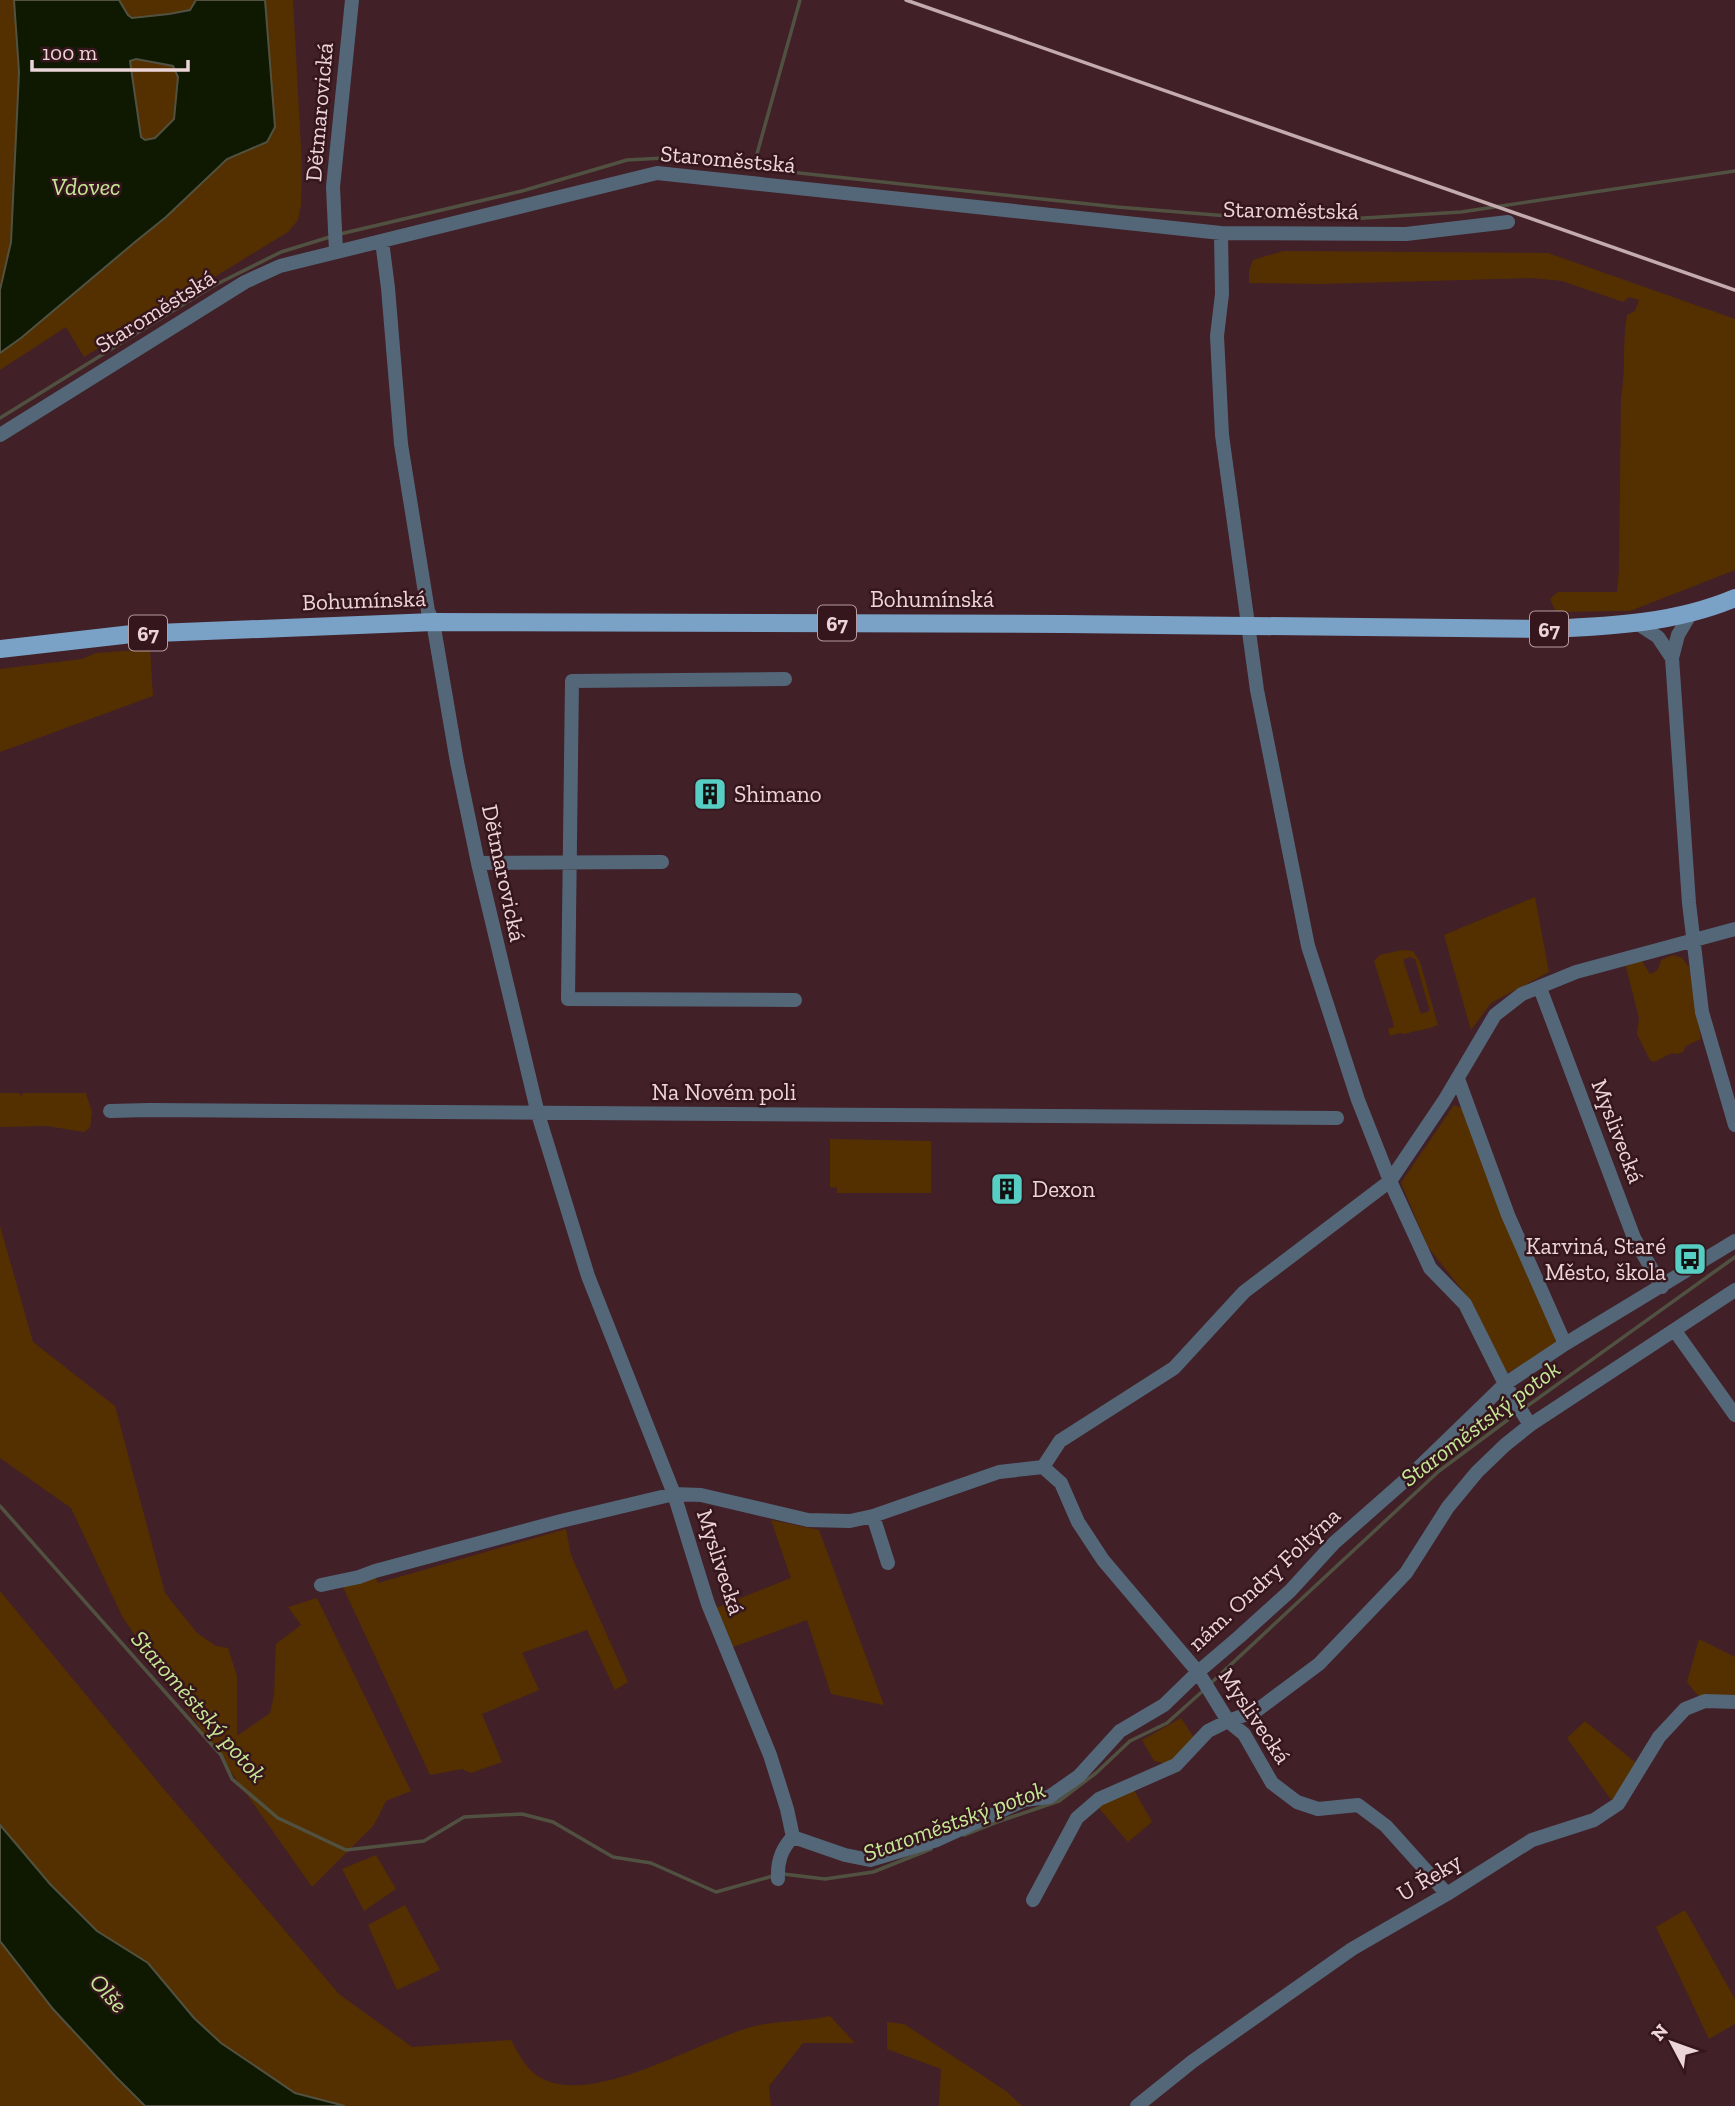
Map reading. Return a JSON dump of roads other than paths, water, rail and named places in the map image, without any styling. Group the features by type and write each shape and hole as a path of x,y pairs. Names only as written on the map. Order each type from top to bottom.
{"main road":[{"name":"Bohumínská","path":"0,649 132,634 433,622 1513,629 1595,627 1638,624 1690,613 1735,598"}],"street":[{"name":"Dětmarovická","path":"336,240 333,187 352,0"},
{"name":"Staroměstská","path":"0,435 245,282 336,240 382,241 657,173 1221,233 1406,234 1508,222"},
{"path":"1221,233 1222,294 1217,336 1222,435 1257,690 1308,947 1358,1100 1390,1181 1430,1268 1465,1304 1505,1384 1525,1416"},
{"name":"Dětmarovická","path":"382,241 401,444 428,611 433,622 457,762 478,863 538,1114 588,1276 674,1494"},
{"path":"1690,613 1678,635 1672,658 1689,903 1702,1012 1735,1125"},
{"path":"1638,624 1658,637 1672,658"},
{"path":"785,679 572,681 568,999 795,1000"},
{"path":"478,863 662,862"},
{"path":"1043,1467 1060,1441 1174,1368 1244,1292 1390,1181 1458,1079 1495,1015 1522,995 1576,972 1735,929"},
{"name":"Myslivecká","path":"1539,988 1634,1238 1662,1287"},
{"path":"1458,1079 1507,1215 1565,1344"},
{"name":"Na Novém poli","path":"110,1111 1337,1118"},
{"name":"nám. Ondry Foltýna","path":"793,1837 845,1855 870,1860 937,1840 1025,1800 1049,1797 1079,1776 1120,1731 1204,1680 1334,1543 1410,1476 1505,1384 1565,1344 1735,1241"},
{"path":"1033,1900 1077,1818 1099,1799 1176,1765 1208,1731 1255,1711 1319,1664 1406,1573 1448,1507 1477,1472 1505,1445 1525,1416 1675,1331 1735,1290"},
{"path":"1675,1331 1735,1415"},
{"name":"Myslivecká","path":"321,1585 674,1494 701,1495 808,1520 850,1521 873,1516 999,1472 1043,1467 1061,1483 1078,1522 1103,1560 1204,1680 1228,1721 1244,1734 1272,1783 1297,1802 1318,1809 1358,1805 1386,1826 1447,1894"},
{"name":"Myslivecká","path":"674,1494 708,1604 770,1755 793,1837"},
{"path":"873,1516 888,1563"},
{"name":"U Řeky","path":"1137,2106 1193,2061 1352,1950 1532,1840 1594,1819 1618,1804 1659,1737 1685,1709 1705,1702 1735,1702"},
{"path":"777,1874 783,1846 793,1837"}],"water":[{"name":"Vdovec","path":"14,0 119,0 132,18 190,10 196,0 265,0 275,127 267,142 227,159 166,217 0,353 0,290 11,242 19,72","holes":["136,59 173,66 178,77 174,119 155,138 145,140 141,137 130,61"]},
{"name":"Olše","path":"0,1825 50,1884 97,1931 148,1963 194,2018 221,2043 295,2093 345,2106 145,2106 53,2009 0,1941"}],"waterway":[{"path":"753,168 800,0"},
{"path":"340,234 522,191 627,160 682,157 753,168 1117,207 1228,216"},
{"path":"1240,217 1348,219 1461,212 1735,171"},
{"path":"0,418 213,286 281,252 333,236"},
{"name":"Staroměstský potok","path":"1523,1409 1735,1257"},
{"name":"Staroměstský potok","path":"1211,1683 1439,1471 1517,1413"},
{"name":"Staroměstský potok","path":"0,1506 221,1755 232,1779 278,1818 346,1850 424,1841 464,1817 522,1814 553,1822 613,1857 651,1863 716,1892 773,1876"},
{"name":"Staroměstský potok","path":"964,1835 1059,1801 1096,1773 1130,1741 1167,1723 1205,1689"},
{"name":"Staroměstský potok","path":"783,1874 825,1879 873,1872 931,1849"}],"railway":[{"path":"906,0 1735,290"}],"place":[{"name":"Shimano","path":"710,794"},
{"name":"Dexon","path":"1007,1189"},
{"name":"Karviná, Staré Město, škola","path":"1690,1259"}]}
